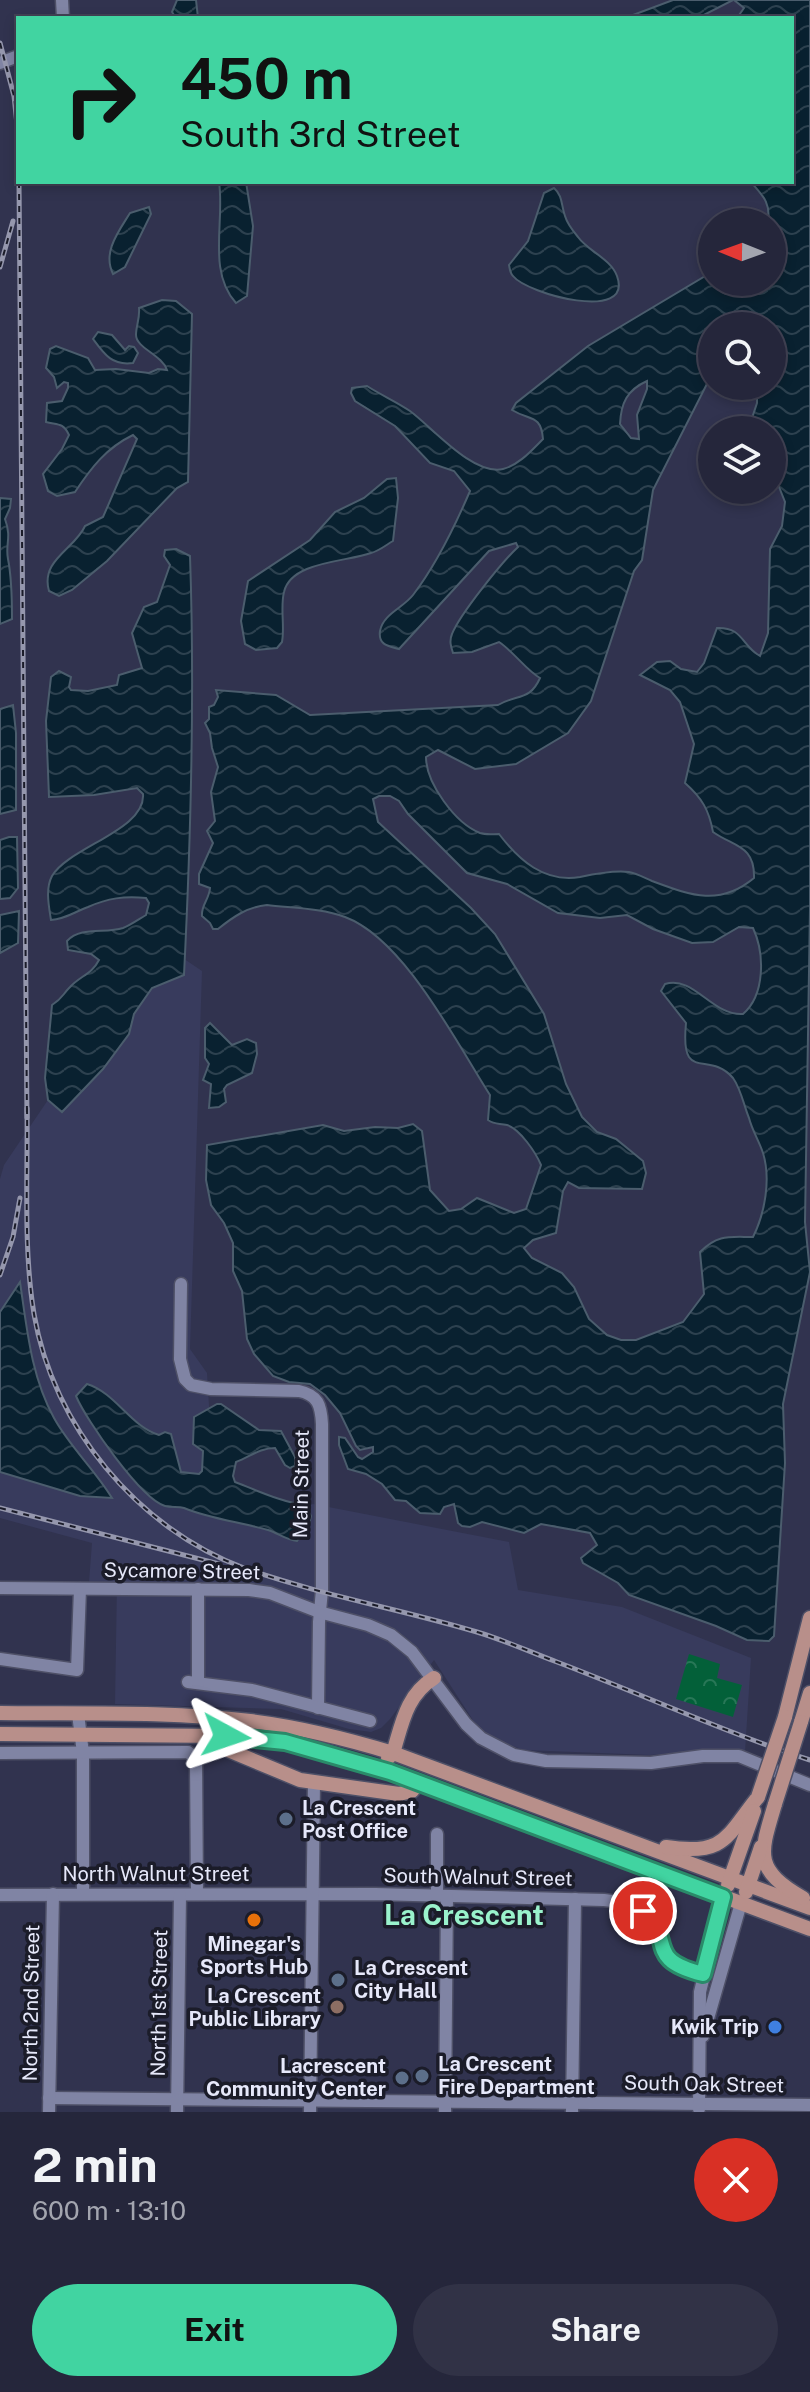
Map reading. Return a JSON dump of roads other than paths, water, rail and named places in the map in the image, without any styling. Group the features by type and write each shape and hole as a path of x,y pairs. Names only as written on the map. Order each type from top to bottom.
{"main road":[{"path":"723,1897 785,1717 810,1618"},
{"path":"359,1762 380,1762 393,1753 402,1722 418,1690 434,1678"},
{"path":"741,1903 766,1835 810,1693"},
{"path":"0,1713 230,1719 302,1729 393,1753 630,1841 732,1875 748,1885 810,1905"},
{"path":"361,1743 383,1739 402,1722"},
{"path":"0,1734 154,1734 248,1737 285,1742 359,1762 419,1783 810,1929"},
{"path":"154,1734 222,1745 287,1776 314,1782 399,1794 412,1791 419,1783"},
{"path":"630,1841 691,1850 711,1847 736,1830 758,1797"},
{"path":"766,1835 764,1862 769,1874 810,1905"}],"street":[{"name":"Main Street","path":"181,1284 180,1359 185,1379 191,1385 211,1389 299,1391 311,1395 320,1405 322,1590 318,1708"},
{"name":"Sycamore Street","path":"0,1588 259,1591 391,1635 412,1652 473,1731 497,1748 514,1755 546,1761 651,1763 703,1756 739,1756 810,1785"},
{"path":"0,1659 77,1670 80,1589"},
{"path":"198,1589 193,1683 252,1690 370,1721"},
{"path":"78,1714 83,1753 83,1894"},
{"path":"0,1753 188,1752 196,1759 197,1894"},
{"path":"310,2106 314,1782"},
{"path":"437,1834 442,1896 445,2107"},
{"name":"North 2nd Street","path":"49,2112 53,1894"},
{"name":"North Walnut Street","path":"0,1895 313,1894"},
{"name":"South Walnut Street","path":"313,1894 616,1901 643,1911 656,1926 662,1950 671,1962 703,1974"},
{"name":"North 1st Street","path":"177,2105 180,1895"},
{"path":"699,2108 698,2012 703,1974 723,1897"},
{"path":"572,2107 575,1899"},
{"path":"700,2055 704,2028 741,1903"},
{"name":"South Oak Street","path":"49,2098 177,2105 699,2108 810,2105"}],"water":[{"path":"177,0 196,0 198,16 175,16 172,12"},
{"path":"673,0 733,0 702,16 630,16"},
{"path":"734,0 810,0 810,909 805,1222 810,1272 783,1404 785,1463 774,1636 769,1641 747,1640 629,1595 618,1583 583,1563 581,1558 597,1545 590,1533 541,1524 524,1533 482,1522 470,1527 462,1526 458,1523 454,1504 444,1507 440,1514 420,1513 406,1501 395,1500 382,1484 366,1474 348,1469 339,1437 345,1438 362,1459 373,1452 373,1447 360,1450 356,1446 340,1413 325,1395 310,1384 289,1382 273,1376 254,1354 247,1339 242,1291 233,1271 233,1243 211,1205 206,1180 207,1145 323,1125 344,1131 398,1128 413,1124 422,1131 430,1190 449,1211 461,1209 477,1198 514,1213 526,1209 541,1165 517,1131 488,1120 490,1095 445,1021 408,969 367,929 336,914 267,905 247,910 218,929 213,929 202,916 210,888 199,884 199,874 213,843 207,831 215,821 211,792 218,767 205,723 209,719 209,707 218,697 216,690 276,695 310,715 498,705 527,694 536,685 540,678 499,642 472,652 453,653 451,644 452,634 463,614 518,547 516,543 489,551 399,649 382,642 382,625 409,600 421,583 444,545 470,491 454,471 430,463 395,426 355,401 352,388 367,386 410,411 466,458 491,469 503,469 520,461 543,439 540,425 534,419 512,410 516,403 588,346 698,280 698,296 786,296 786,208 768,208 765,199 753,184 794,184 794,16 738,16 744,8","holes":["698,312 786,312 786,400 757,400 753,416 786,416 786,504 782,526 770,549 768,633 760,656 732,630 717,628 704,663 697,672 681,669 670,661 657,662 640,675 670,690 680,702 694,744 685,783 704,805 713,832 747,853 754,878 729,893 704,896 679,891 629,872 567,878 544,873 524,861 499,834 480,833 461,821 436,790 426,757 438,750 475,769 516,764 568,733 591,701 634,571 642,560 653,490 699,400","647,381 637,415 639,439 631,438 620,424 626,398","390,796 399,801 467,873 507,884 558,913 600,918 627,915 653,929 692,943 713,942 739,927 753,928 760,950 761,974 756,996 743,1014 722,1009 685,985 665,984 661,991 686,1023 687,1054 698,1063 724,1070 736,1082 763,1153 767,1185 764,1207 753,1237 718,1239 700,1252 704,1294 683,1322 636,1340 621,1340 607,1335 589,1319 574,1287 562,1273 532,1258 524,1248 533,1240 556,1233 563,1191 568,1182 579,1188 642,1189 646,1173 643,1161 616,1139 597,1132 582,1117 566,1084 544,1014 495,934 378,822 373,799"]},
{"path":"219,184 246,184 253,226 247,296 236,303 227,290 219,261"},
{"path":"554,188 572,230 614,270 618,290 610,298 595,301 557,296 522,283 511,274 509,265 528,241 544,193"},
{"path":"149,207 151,214 125,267 113,274 109,258 117,234 130,213"},
{"path":"162,300 176,301 192,314 188,482 177,488 107,561 72,590 59,596 49,591 49,571 85,526 103,517 137,439 133,435 107,452 75,492 57,496 48,491 43,474 69,435 62,426 46,422 47,403 62,401 68,388 68,383 64,382 57,388 54,377 46,368 50,349 56,346 88,358 95,370 149,373 158,369 167,370 140,344 136,335 139,308"},
{"path":"98,332 112,335 125,350 129,346 134,347 138,353 133,363 119,363 105,354 93,339"},
{"path":"396,478 398,498 393,541 374,552 321,564 297,574 284,592 282,642 277,648 256,650 245,644 241,621 248,581 310,540 335,512 364,498 387,479"},
{"path":"0,498 11,499 5,519 12,619 0,624"},
{"path":"176,549 190,556 192,661 192,766 184,975 152,988 134,1014 129,1034 103,1069 62,1112 48,1100 45,1078 52,1005 99,960 91,954 68,950 67,941 79,933 126,927 146,915 149,903 146,898 116,898 51,920 48,892 52,876 74,856 132,818 141,807 143,794 137,788 94,795 49,797 46,721 51,677 59,671 71,677 71,690 88,691 117,685 119,675 142,668 132,633 144,607 157,602 170,565 164,556 165,550"},
{"path":"13,705 16,810 0,814 0,709"},
{"path":"17,837 18,888 10,898 0,899 0,840"},
{"path":"19,911 18,943 0,953 0,915"},
{"path":"210,1023 232,1045 247,1039 256,1043 257,1054 252,1073 227,1085 224,1089 226,1102 209,1108 211,1084 203,1080 209,1064 205,1058 205,1028"},
{"path":"20,1282 31,1352 46,1402 60,1429 112,1498 80,1496 0,1472 0,1312"},
{"path":"87,1384 106,1394 149,1431 159,1435 165,1432 171,1434 181,1472 199,1474 202,1471 203,1451 193,1444 194,1417 217,1404 259,1430 281,1431 295,1457 295,1466 290,1468 285,1465 275,1448 269,1448 236,1462 233,1476 235,1482 260,1492 305,1504 311,1516 309,1524 297,1541 182,1507 165,1506 155,1500 115,1457 82,1407 76,1396"}],"railway":[{"path":"0,43 16,115"},
{"path":"19,184 27,1118"},
{"path":"0,267 13,221"},
{"path":"27,1108 28,1263 34,1314 44,1355 60,1395 81,1433 106,1468 136,1500 169,1527 205,1550 244,1568 487,1635 810,1760"},
{"path":"0,1275 13,1237 20,1198"},
{"path":"0,1508 219,1564"}],"place":[{"name":"La Crescent Post Office","path":"286,1819"},
{"name":"Minegar's Sports Hub","path":"254,1920"},
{"name":"La Crescent City Hall","path":"338,1980"},
{"name":"La Crescent Public Library","path":"337,2007"},
{"name":"Kwik Trip","path":"775,2027"},
{"name":"La Crescent Fire Department","path":"422,2076"},
{"name":"Lacrescent Community Center","path":"402,2078"}],"district":[{"name":"La Crescent","path":"464,1915"}]}
